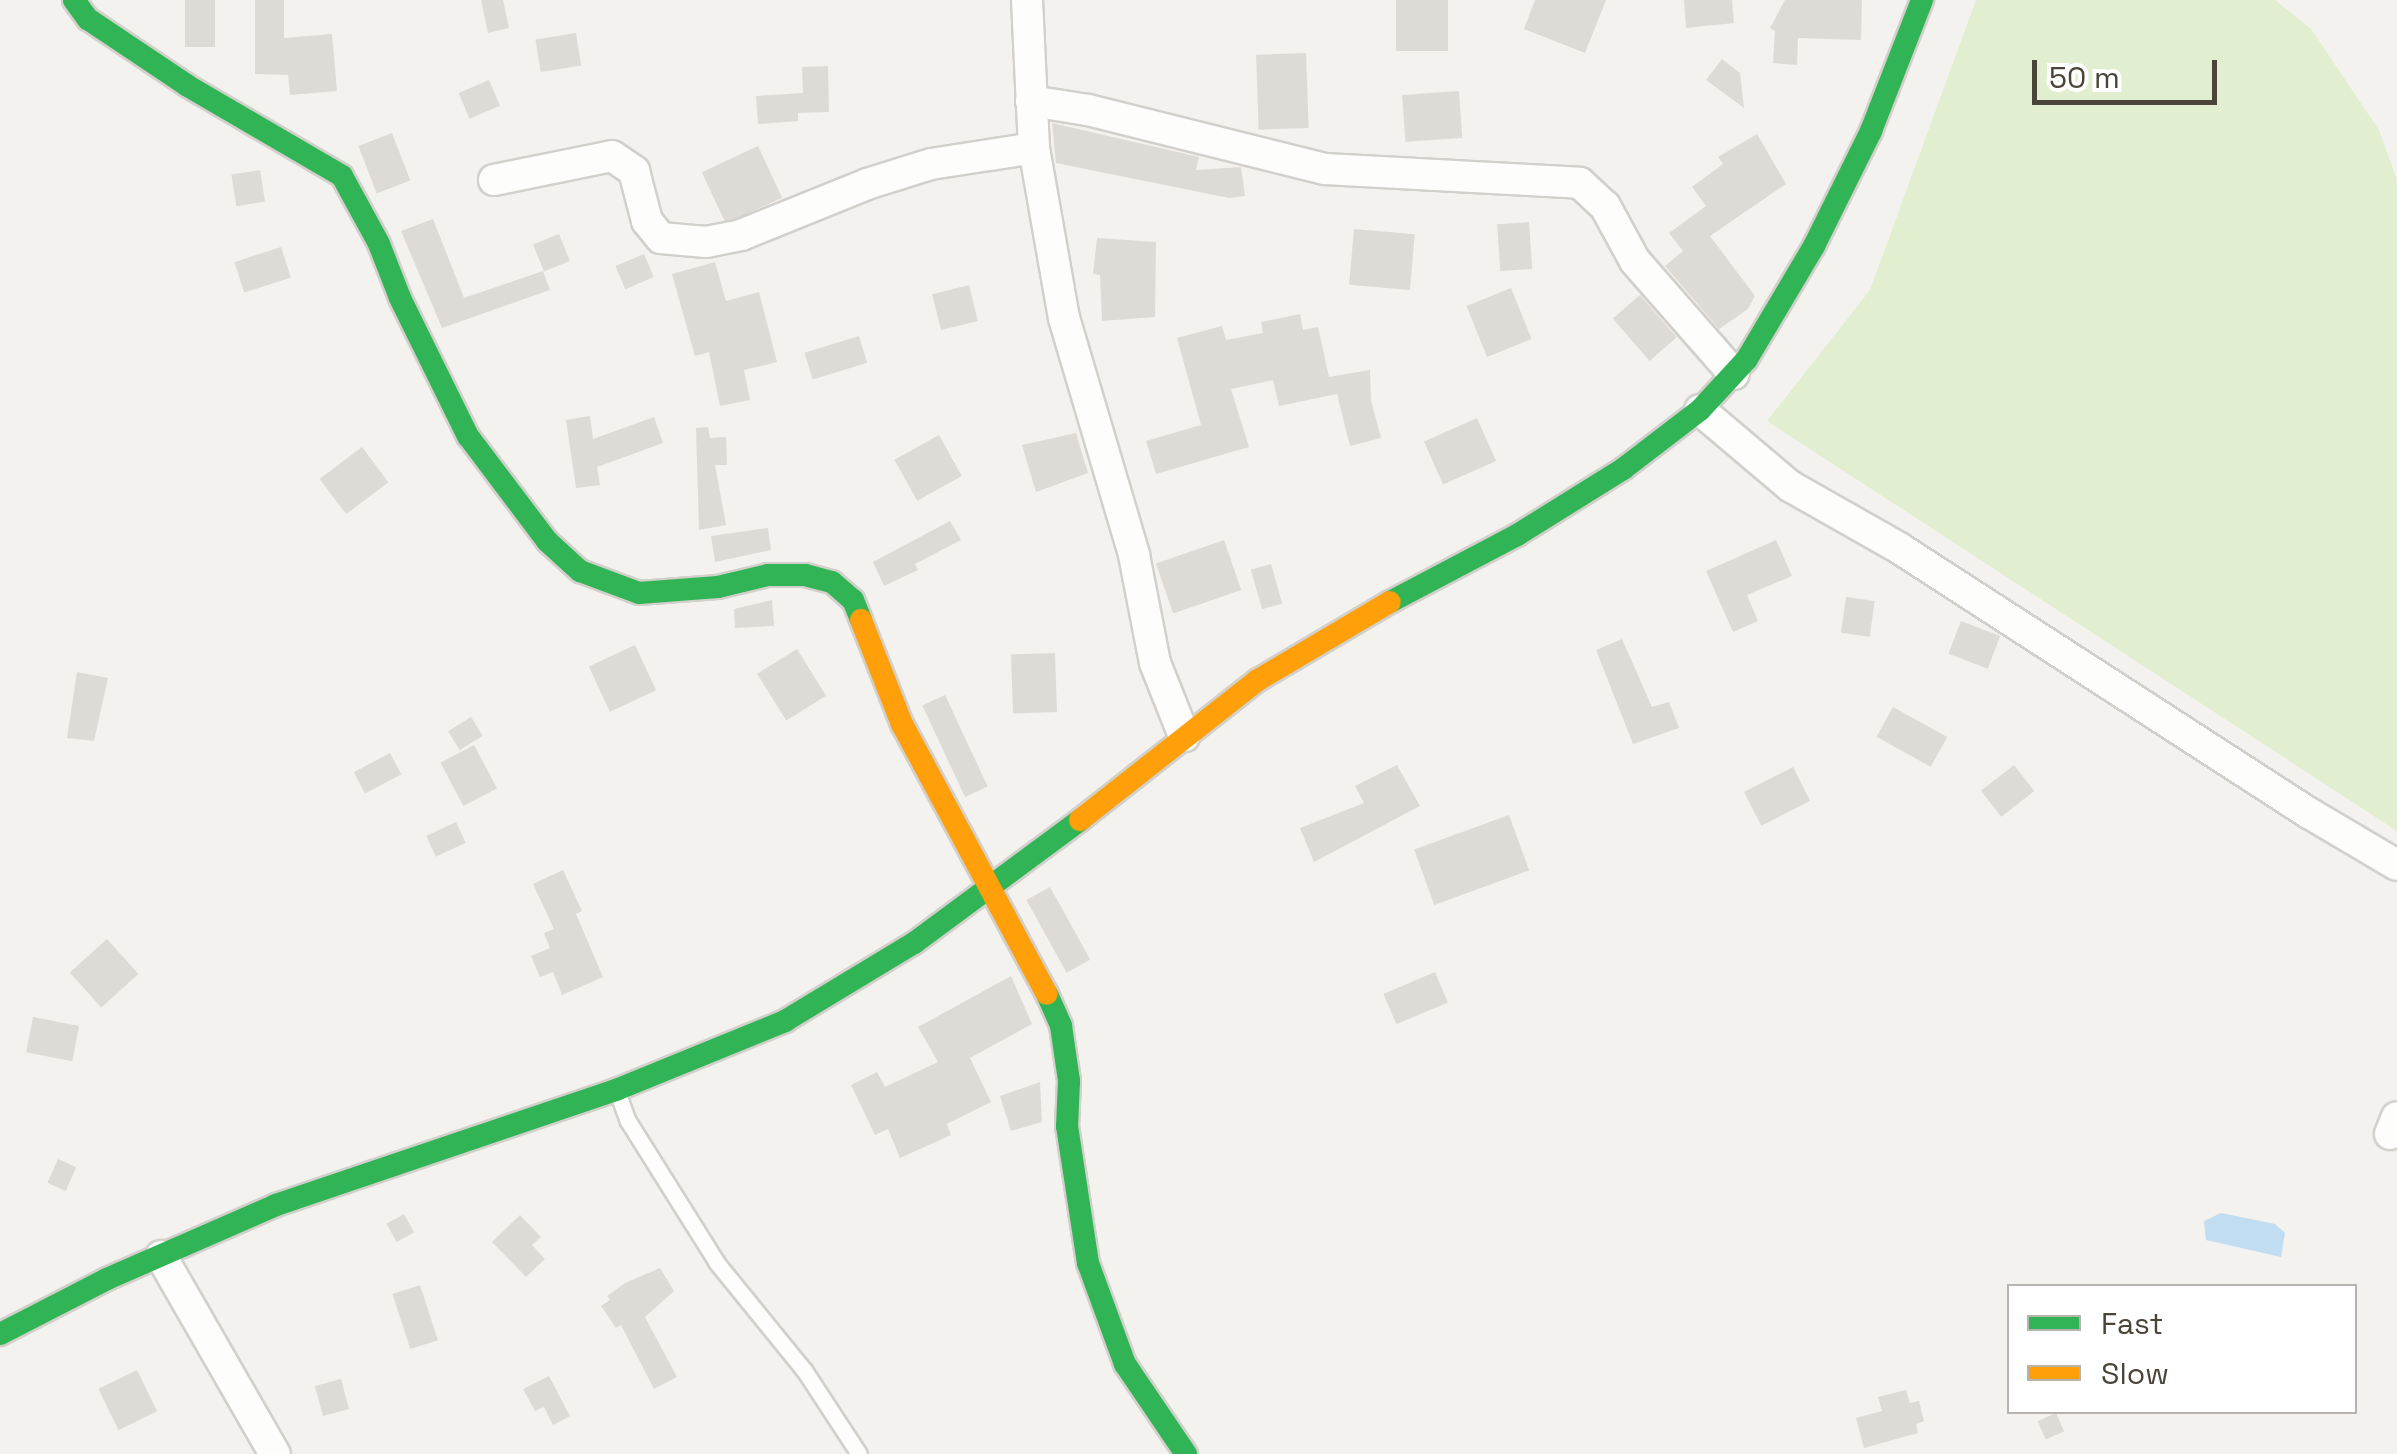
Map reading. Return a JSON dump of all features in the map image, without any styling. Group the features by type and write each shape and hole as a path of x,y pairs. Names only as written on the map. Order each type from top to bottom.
{"street":[{"path":"74,0 88,19 188,86 342,176 380,244 400,298 468,436 547,541 580,570 639,592 718,587 768,575 805,575 832,582 854,600 902,724 948,815 992,886 1061,1026 1069,1081 1067,1126 1088,1263 1125,1364 1186,1454"},
{"path":"1028,0 1034,148 1074,359 1134,555 1155,663 1184,736"},
{"path":"0,1334 161,1256 356,1176 616,1090 714,1054 785,1021 914,943 1184,736 1326,636 1517,535 1622,469 1700,410 1748,359 1814,246 1870,131 1922,0"},
{"path":"1031,100 1088,110 1324,169 1580,183 1604,206 1635,261 1734,374"},
{"path":"494,180 612,156 634,171 647,221 661,238 706,242 741,235 867,184 931,164 1034,148"},
{"path":"1700,410 1790,486 1899,548 2309,813 2397,865"},
{"path":"161,1256 275,1454"}],"lane":[{"path":"616,1090 628,1121 706,1246 804,1370 858,1454"}],"green space":[{"path":"1976,0 2275,0 2311,29 2379,130 2397,180 2397,831 1767,421 1870,290"}],"water":[{"path":"2221,1213 2275,1224 2285,1233 2281,1257 2206,1240 2204,1221"}],"building":[{"path":"185,0 215,0 215,47 185,47"},
{"path":"255,0 284,0 284,38 332,34 337,91 290,95 288,75 255,74"},
{"path":"481,0 503,0 509,28 488,33"},
{"path":"1396,0 1448,0 1448,51 1396,51"},
{"path":"1535,0 1606,0 1585,53 1524,29"},
{"path":"1684,0 1732,0 1734,23 1686,28"},
{"path":"1785,0 1862,0 1861,40 1798,38 1797,65 1773,63 1775,31 1770,28"},
{"path":"576,33 581,66 541,72 536,39"},
{"path":"1306,53 1309,128 1259,130 1256,55"},
{"path":"1722,59 1740,73 1744,108 1706,80"},
{"path":"828,66 829,112 798,113 798,121 758,124 756,96 803,93 802,67"},
{"path":"489,80 500,106 470,119 459,93"},
{"path":"1459,91 1462,138 1405,142 1402,95"},
{"path":"1052,123 1199,157 1196,170 1241,167 1245,196 1229,198 1056,163"},
{"path":"392,133 410,181 377,194 358,146"},
{"path":"1757,134 1786,184 1710,236 1755,296 1748,309 1719,329 1665,266 1683,251 1669,233 1706,206 1692,187 1723,164 1718,157"},
{"path":"758,146 782,198 726,224 702,172"},
{"path":"260,170 265,202 236,206 231,175"},
{"path":"433,219 464,298 543,271 550,290 442,328 401,231"},
{"path":"1529,222 1532,269 1500,271 1497,224"},
{"path":"1354,229 1415,234 1410,290 1349,285"},
{"path":"559,234 570,261 544,271 533,244"},
{"path":"1097,238 1156,242 1155,317 1102,321 1100,275 1093,274"},
{"path":"281,247 291,277 244,293 234,262"},
{"path":"644,254 654,277 625,289 615,266"},
{"path":"715,262 726,301 759,292 777,362 744,370 750,400 720,406 709,352 695,356 672,274"},
{"path":"969,285 978,321 941,330 932,294"},
{"path":"1511,288 1532,339 1487,357 1466,306"},
{"path":"1640,295 1677,337 1650,361 1613,319"},
{"path":"1300,314 1303,330 1318,327 1329,377 1370,370 1371,400 1381,438 1350,446 1337,394 1279,406 1273,380 1231,389 1249,447 1156,474 1146,441 1201,425 1177,338 1222,326 1226,340 1263,333 1261,322"},
{"path":"859,336 867,363 813,379 804,353"},
{"path":"590,416 593,439 654,417 663,443 597,467 600,485 576,488 566,420"},
{"path":"1477,418 1496,461 1443,485 1424,442"},
{"path":"708,427 710,438 726,437 727,465 715,465 726,525 699,530 696,428"},
{"path":"1076,433 1088,473 1036,492 1022,445"},
{"path":"939,435 962,476 917,501 894,460"},
{"path":"362,447 388,482 346,514 320,479"},
{"path":"950,521 961,540 915,564 918,570 884,586 873,562"},
{"path":"768,528 771,550 715,562 711,536"},
{"path":"1224,540 1241,590 1173,614 1156,563"},
{"path":"1776,540 1792,576 1747,595 1758,621 1733,632 1706,571"},
{"path":"1271,564 1282,603 1262,609 1251,570"},
{"path":"1846,597 1875,601 1870,637 1841,633"},
{"path":"772,600 774,626 735,628 734,609"},
{"path":"1961,621 2000,636 1988,669 1948,654"},
{"path":"1622,639 1652,707 1669,702 1679,728 1633,744 1596,650"},
{"path":"635,645 656,690 610,712 589,667"},
{"path":"797,649 826,696 786,721 757,674"},
{"path":"1055,653 1057,712 1013,713 1011,655"},
{"path":"77,672 108,678 94,741 67,738"},
{"path":"945,695 988,787 965,797 922,706"},
{"path":"1893,707 1947,737 1931,767 1877,737"},
{"path":"471,717 483,736 460,750 448,731"},
{"path":"474,745 497,788 463,806 440,763"},
{"path":"390,753 401,774 365,793 354,772"},
{"path":"1397,765 1420,806 1314,862 1300,828 1364,803 1355,786"},
{"path":"2014,765 2034,791 2001,817 1981,791"},
{"path":"1793,767 1810,801 1761,826 1744,792"},
{"path":"1509,815 1529,870 1434,905 1414,850"},
{"path":"456,822 466,843 436,857 426,836"},
{"path":"563,870 582,911 576,914 603,977 562,995 553,972 540,977 531,956 550,948 544,933 554,929 533,884"},
{"path":"1050,887 1090,960 1067,973 1026,900"},
{"path":"107,939 138,974 101,1007 70,972"},
{"path":"1435,972 1448,1002 1396,1024 1383,994"},
{"path":"1011,976 1032,1024 970,1058 991,1102 947,1124 951,1135 900,1158 888,1129 875,1135 851,1085 877,1072 885,1087 938,1062 918,1027"},
{"path":"33,1017 79,1026 72,1061 26,1052"},
{"path":"1040,1082 1042,1122 1011,1131 1000,1096"},
{"path":"58,1159 76,1167 66,1191 47,1183"},
{"path":"404,1214 414,1232 397,1242 387,1224"},
{"path":"520,1215 541,1237 532,1245 545,1259 526,1277 492,1242"},
{"path":"660,1268 674,1291 645,1317 677,1377 654,1389 621,1325 616,1328 601,1306 610,1300 607,1296 625,1283"},
{"path":"420,1285 438,1340 410,1349 392,1294"},
{"path":"137,1370 157,1411 119,1430 98,1389"},
{"path":"549,1376 570,1416 553,1425 544,1407 535,1411 523,1389"},
{"path":"341,1379 349,1409 323,1416 315,1386"},
{"path":"1906,1390 1910,1403 1919,1401 1924,1421 1916,1424 1918,1433 1864,1448 1856,1418 1882,1411 1878,1397"},
{"path":"2056,1414 2064,1431 2046,1439 2038,1421"}],"traffic: fast":[{"path":"74,0 88,19 188,86 342,176 379,244 400,298 468,436 547,541 580,571 639,593 718,587 768,575 805,575 832,582 853,600 861,620"},
{"path":"1390,602 1517,535 1623,469 1700,410 1747,359 1814,246 1871,131 1922,0"},
{"path":"0,1334 107,1279 276,1205 616,1090 785,1021 914,943 1080,820"},
{"path":"1047,994 1061,1026 1069,1081 1067,1126 1088,1263 1125,1364 1186,1454"}],"traffic: slow":[{"path":"1080,820 1258,680 1390,602"},
{"path":"861,620 902,724 1047,994"}]}
